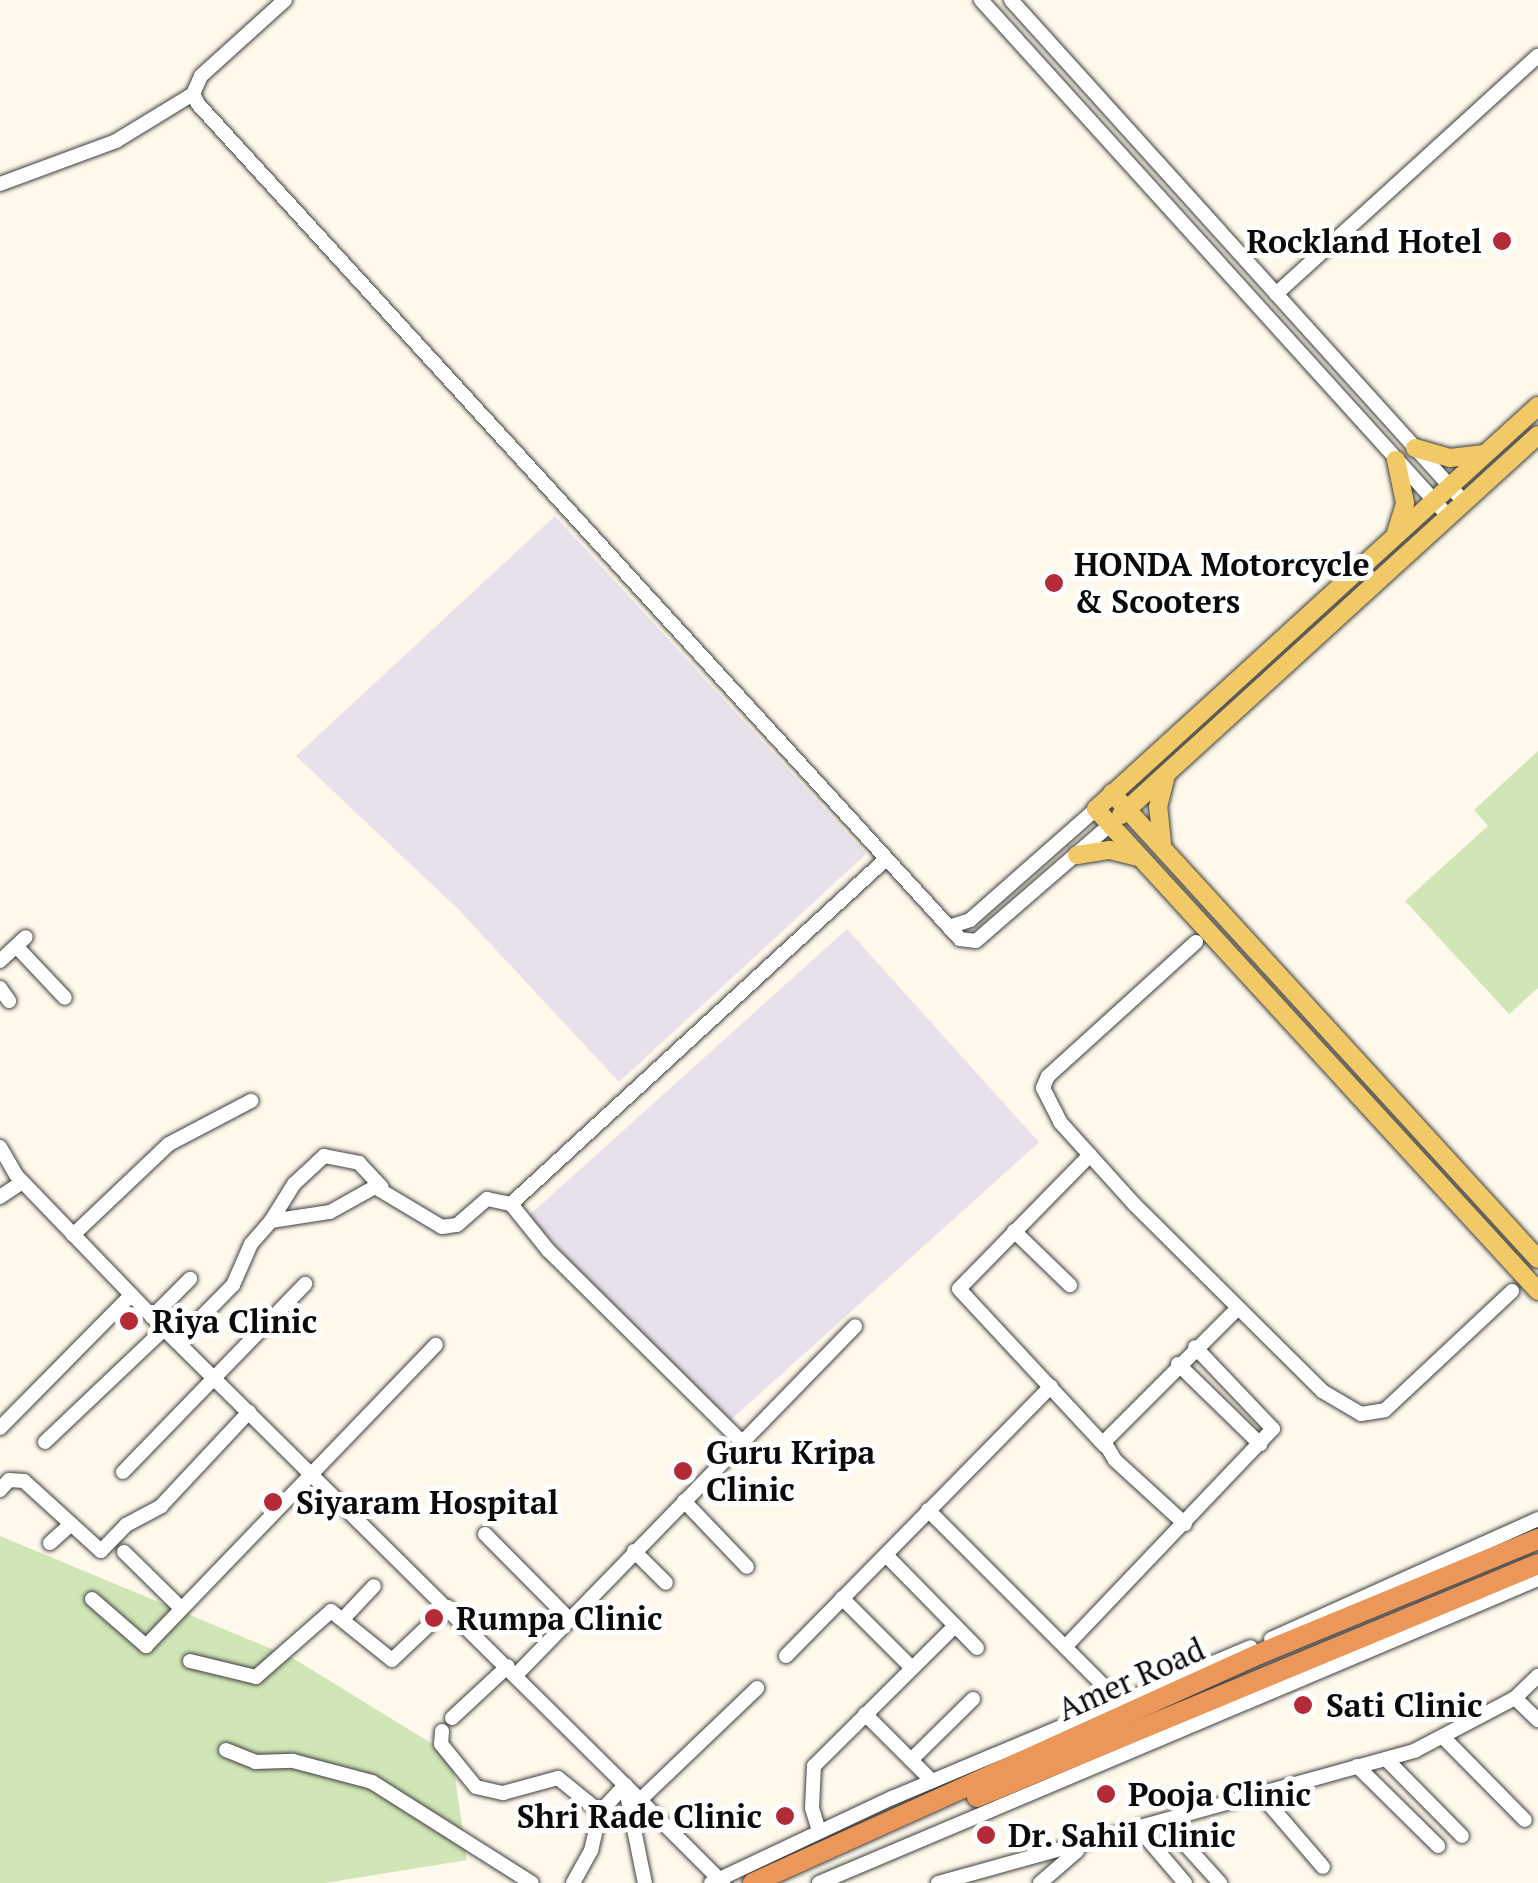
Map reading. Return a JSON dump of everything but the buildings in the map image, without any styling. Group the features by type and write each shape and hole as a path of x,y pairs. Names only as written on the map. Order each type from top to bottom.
{"highway":[{"name":"Amer Road","path":"753,1883 1259,1654 1538,1539"},
{"name":"Amer Road","path":"782,1883 815,1879 1301,1662 1538,1564"},
{"path":"1259,1654 1276,1636"},
{"path":"1301,1662 1347,1658"}],"main road":[{"path":"1538,406 1096,809 1143,860 1200,934 1538,1290"},
{"path":"1110,824 1538,435"},
{"path":"1415,448 1464,459 1491,449"},
{"path":"1393,538 1405,503 1396,460"},
{"path":"1163,848 1158,807 1169,772"},
{"path":"1112,792 1538,1260"},
{"path":"1077,855 1110,850 1143,860"},
{"path":"1200,934 1220,910"}],"street":[{"path":"0,184 116,141 193,94 201,76 285,0"},
{"path":"981,0 1450,517"},
{"path":"1011,0 1465,503"},
{"path":"1276,294 1538,56"},
{"path":"193,94 964,942 976,941 1110,824"},
{"path":"948,927 970,920 1096,809"},
{"path":"511,1204 886,859"},
{"path":"1200,934 1048,1076 1043,1088 1048,1105 1090,1154 1236,1310 1345,1409 1373,1414 1420,1380 1512,1290"},
{"path":"0,961 21,942 65,998"},
{"path":"74,1235 169,1144 250,1101"},
{"path":"0,1147 22,1182 130,1295 513,1670 718,1881 932,1782 1276,1636 1538,1519"},
{"path":"1090,1154 960,1292 1052,1386 1084,1430 1184,1524"},
{"path":"177,1342 233,1284 251,1244 294,1184 324,1156 359,1163 381,1188 442,1227 457,1225 487,1198 511,1204 548,1250 742,1442"},
{"path":"0,1198 22,1182"},
{"path":"271,1221 330,1212 381,1188"},
{"path":"1014,1231 1070,1285"},
{"path":"152,1316 190,1278"},
{"path":"123,1472 212,1375 305,1284"},
{"path":"0,1428 130,1295"},
{"path":"1105,1446 1178,1364 1236,1310"},
{"path":"600,1812 558,1778 503,1793 476,1787 441,1744 447,1725 513,1670 855,1326"},
{"path":"45,1442 164,1329"},
{"path":"92,1600 144,1648 436,1345"},
{"path":"1066,1646 1260,1444 1272,1421 1195,1347"},
{"path":"1178,1364 1260,1444"},
{"path":"786,1656 1052,1386"},
{"path":"0,1490 10,1480 24,1481 98,1551 126,1525 160,1506 249,1412"},
{"path":"684,1501 748,1567"},
{"path":"928,1510 1120,1702"},
{"path":"50,1543 70,1524"},
{"path":"485,1534 567,1617"},
{"path":"634,1551 666,1582"},
{"path":"124,1552 180,1608"},
{"path":"886,1554 977,1648"},
{"path":"1160,1727 1347,1658 1538,1579"},
{"path":"343,1619 374,1586"},
{"path":"842,1598 912,1668"},
{"path":"190,1661 256,1678 326,1612 343,1619 392,1660 448,1607"},
{"path":"820,1832 810,1775 865,1714 955,1626"},
{"path":"938,1883 1080,1848 1386,1759 1444,1738 1516,1698 1538,1676"},
{"path":"640,1800 758,1688"},
{"path":"1516,1698 1538,1720"},
{"path":"911,1760 972,1699"},
{"path":"865,1714 932,1782"},
{"path":"1444,1738 1525,1820"},
{"path":"226,1750 255,1762 294,1761 372,1782 532,1883"},
{"path":"1386,1759 1462,1836"},
{"path":"1357,1766 1438,1846"},
{"path":"573,1883 591,1851 600,1812 625,1785"},
{"path":"625,1785 645,1883"},
{"path":"1263,1796 1322,1868"},
{"path":"1164,1821 1220,1883"},
{"path":"1139,1829 1184,1883"},
{"path":"1040,1883 1080,1848"}],"shaded area":[{"path":"555,516 866,854 619,1082 458,909 296,756"},
{"path":"847,929 1039,1142 721,1429 529,1215"}],"green space":[{"path":"1538,751 1538,988 1509,1014 1405,901 1488,826 1474,810"},
{"path":"0,1536 291,1657 452,1756 467,1860 325,1883 0,1883"}],"place":[{"name":"Rockland Hotel","path":"1502,241"},
{"name":"HONDA Motorcycle & Scooters","path":"1054,583"},
{"name":"Riya Clinic","path":"129,1321"},
{"name":"Guru Kripa Clinic","path":"683,1471"},
{"name":"Siyaram Hospital","path":"273,1502"},
{"name":"Rumpa Clinic","path":"434,1618"},
{"name":"Sati Clinic","path":"1303,1705"},
{"name":"Pooja Clinic","path":"1106,1794"},
{"name":"Shri Rade Clinic","path":"785,1816"},
{"name":"Dr. Sahil Clinic","path":"986,1835"}]}
